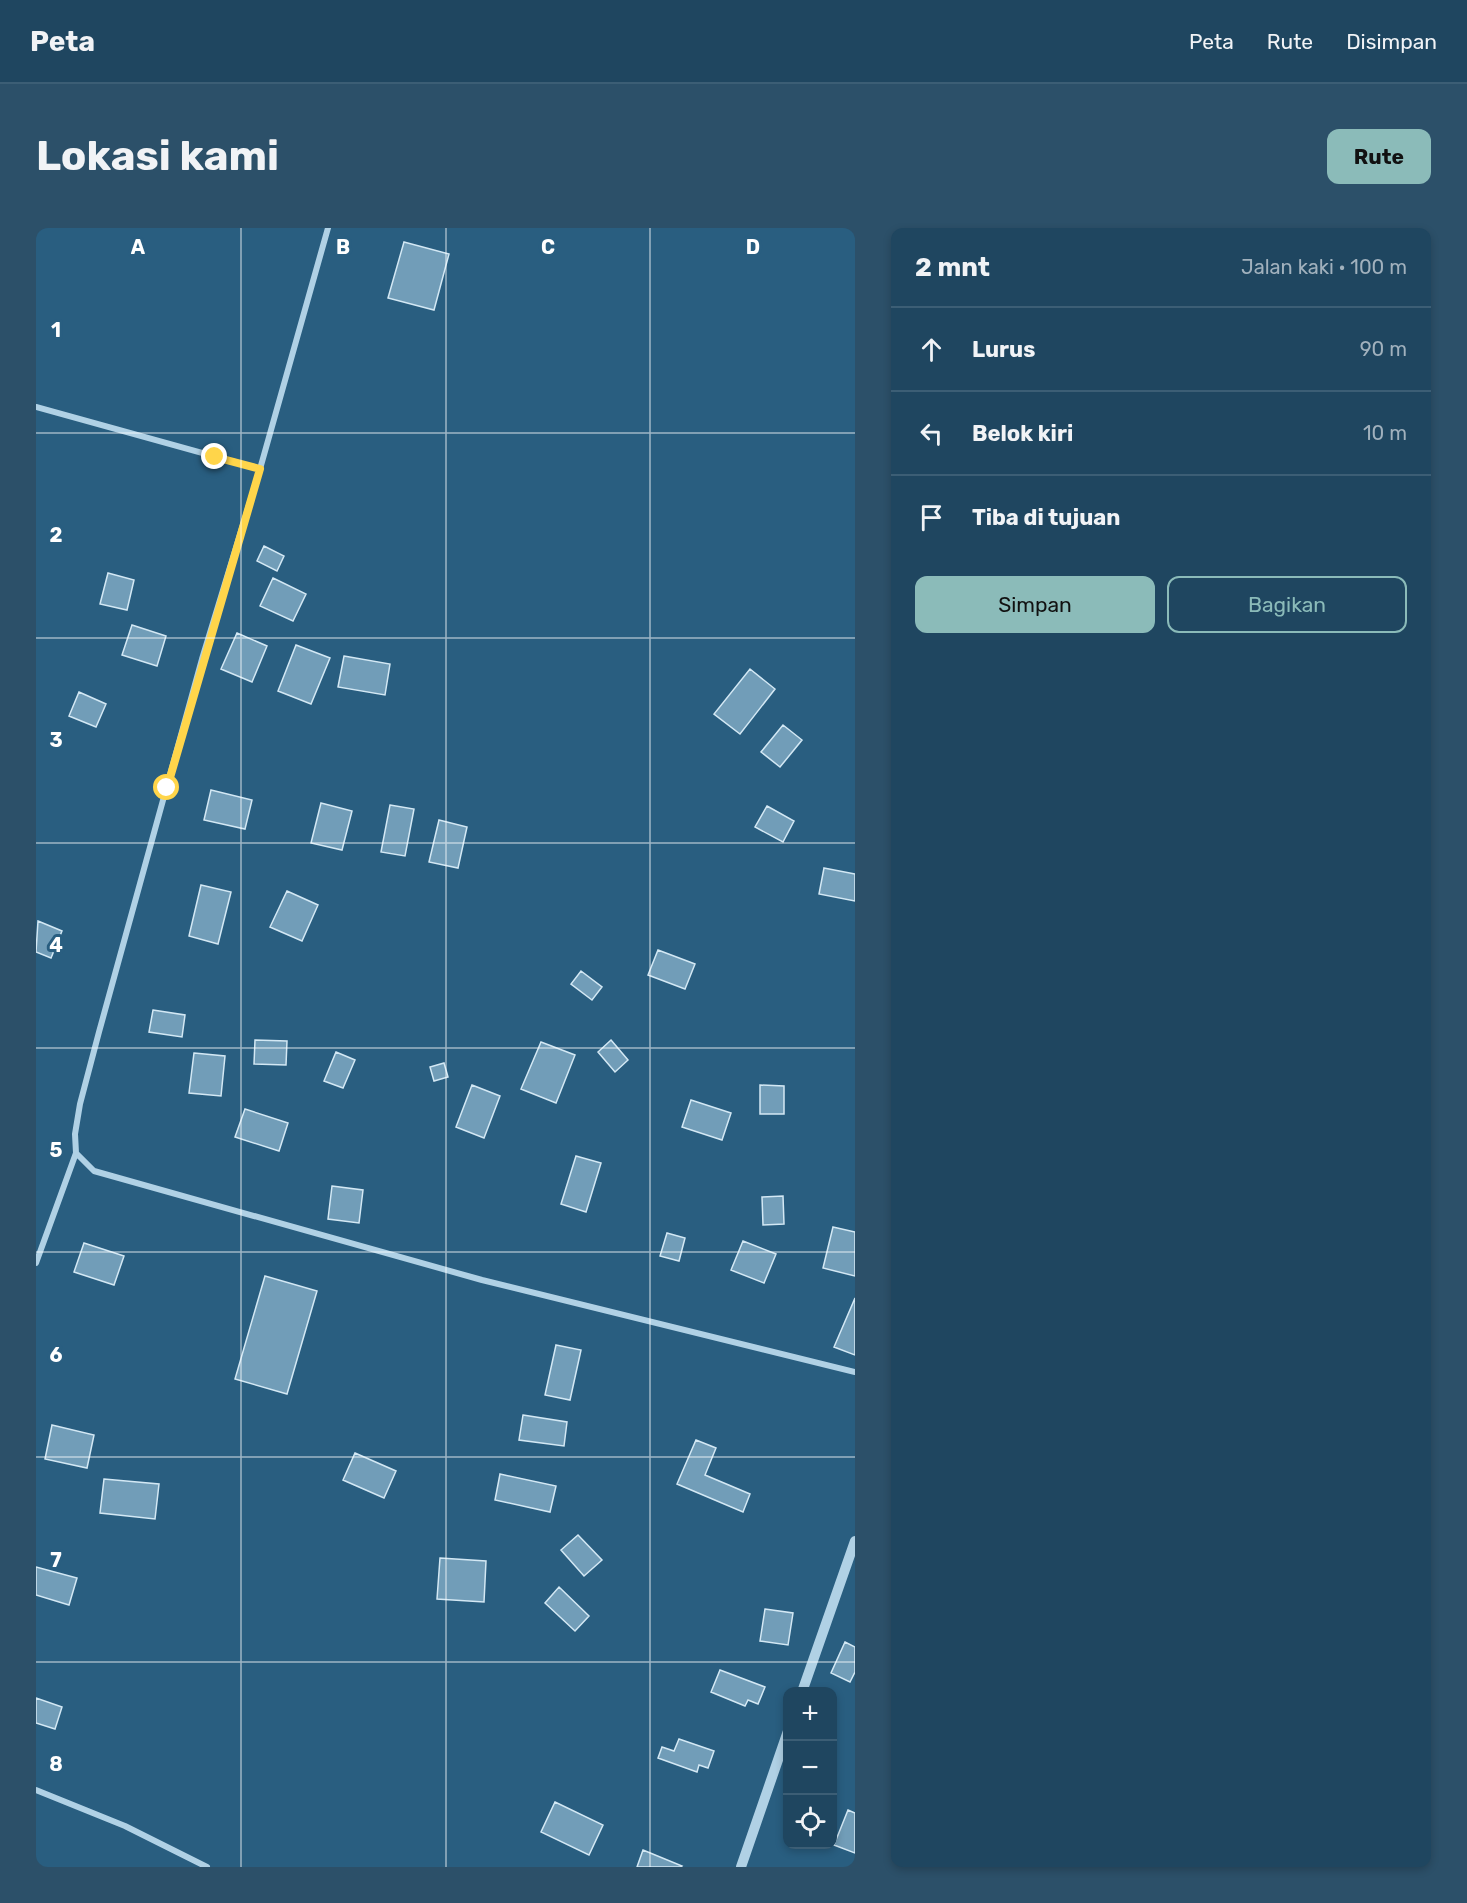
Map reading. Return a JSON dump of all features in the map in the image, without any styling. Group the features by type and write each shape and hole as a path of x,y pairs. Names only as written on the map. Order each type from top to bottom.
{"street":[{"path":"36,1263 76,1154 77,1124 99,1032 202,659 260,469 328,228"},
{"path":"36,407 260,469"},
{"path":"76,1154 94,1171 331,1239 482,1280 855,1372"},
{"path":"803,1687 855,1541"},
{"path":"741,1867 785,1741"},
{"path":"36,1790 125,1826 207,1867"}],"building":[{"path":"404,242 449,254 434,310 388,298"},
{"path":"264,546 284,556 277,571 257,561"},
{"path":"108,573 134,580 127,610 100,604"},
{"path":"273,578 306,594 293,621 260,606"},
{"path":"132,625 166,636 157,666 122,655"},
{"path":"237,633 267,646 252,682 221,669"},
{"path":"296,645 330,658 311,704 278,691"},
{"path":"344,656 390,664 385,695 338,687"},
{"path":"750,669 775,689 740,734 714,714"},
{"path":"79,692 106,704 96,727 69,716"},
{"path":"783,725 802,740 780,767 761,752"},
{"path":"211,790 252,800 245,829 204,820"},
{"path":"321,803 352,811 342,850 311,843"},
{"path":"390,805 414,809 405,856 381,852"},
{"path":"767,806 794,821 783,842 755,827"},
{"path":"439,820 467,827 458,868 429,862"},
{"path":"824,868 855,874 855,901 819,894"},
{"path":"201,885 231,892 218,944 189,936"},
{"path":"287,891 318,905 302,941 270,927"},
{"path":"38,921 62,931 51,958 36,952"},
{"path":"658,950 695,964 685,989 648,975"},
{"path":"581,971 602,987 592,1000 571,984"},
{"path":"153,1010 185,1015 182,1037 149,1032"},
{"path":"255,1040 287,1041 286,1065 254,1064"},
{"path":"611,1040 628,1060 615,1072 598,1052"},
{"path":"541,1042 575,1055 556,1103 521,1089"},
{"path":"336,1052 355,1060 343,1088 324,1081"},
{"path":"194,1053 225,1056 221,1096 189,1093"},
{"path":"444,1063 448,1077 434,1081 430,1067"},
{"path":"472,1085 500,1096 484,1138 456,1127"},
{"path":"760,1085 784,1086 784,1114 760,1114"},
{"path":"691,1100 731,1113 722,1140 682,1127"},
{"path":"245,1109 288,1123 279,1151 235,1137"},
{"path":"576,1156 601,1163 586,1212 561,1204"},
{"path":"332,1186 363,1190 359,1223 328,1219"},
{"path":"783,1196 784,1224 763,1225 762,1197"},
{"path":"833,1227 855,1232 855,1276 823,1268"},
{"path":"667,1233 685,1238 679,1261 660,1256"},
{"path":"743,1241 776,1254 764,1283 731,1270"},
{"path":"84,1243 124,1256 114,1285 74,1272"},
{"path":"265,1276 317,1291 287,1394 235,1379"},
{"path":"855,1298 855,1355 834,1347"},
{"path":"556,1345 581,1350 570,1400 545,1395"},
{"path":"523,1415 567,1422 564,1446 519,1440"},
{"path":"52,1425 94,1435 87,1468 45,1459"},
{"path":"696,1440 716,1448 705,1475 750,1494 743,1512 677,1484"},
{"path":"355,1453 396,1471 384,1498 343,1480"},
{"path":"500,1474 556,1486 550,1512 495,1500"},
{"path":"104,1479 159,1484 155,1519 100,1513"},
{"path":"578,1535 602,1560 584,1576 561,1550"},
{"path":"440,1558 486,1561 484,1602 437,1599"},
{"path":"36,1567 77,1578 69,1605 36,1595"},
{"path":"559,1587 589,1616 575,1631 545,1603"},
{"path":"765,1609 793,1613 788,1645 760,1641"},
{"path":"845,1642 855,1647 855,1672 850,1682 831,1673"},
{"path":"720,1670 765,1687 758,1704 748,1700 745,1706 711,1692"},
{"path":"36,1698 62,1707 55,1729 36,1723"},
{"path":"679,1739 714,1751 708,1768 699,1765 697,1772 658,1758 662,1747 674,1751"},
{"path":"555,1802 603,1825 589,1855 541,1832"},
{"path":"848,1810 855,1813 855,1853 837,1846 837,1838"},
{"path":"643,1850 682,1866 637,1867"}],"route":[{"path":"167,788 202,659 260,469 215,457"}]}
